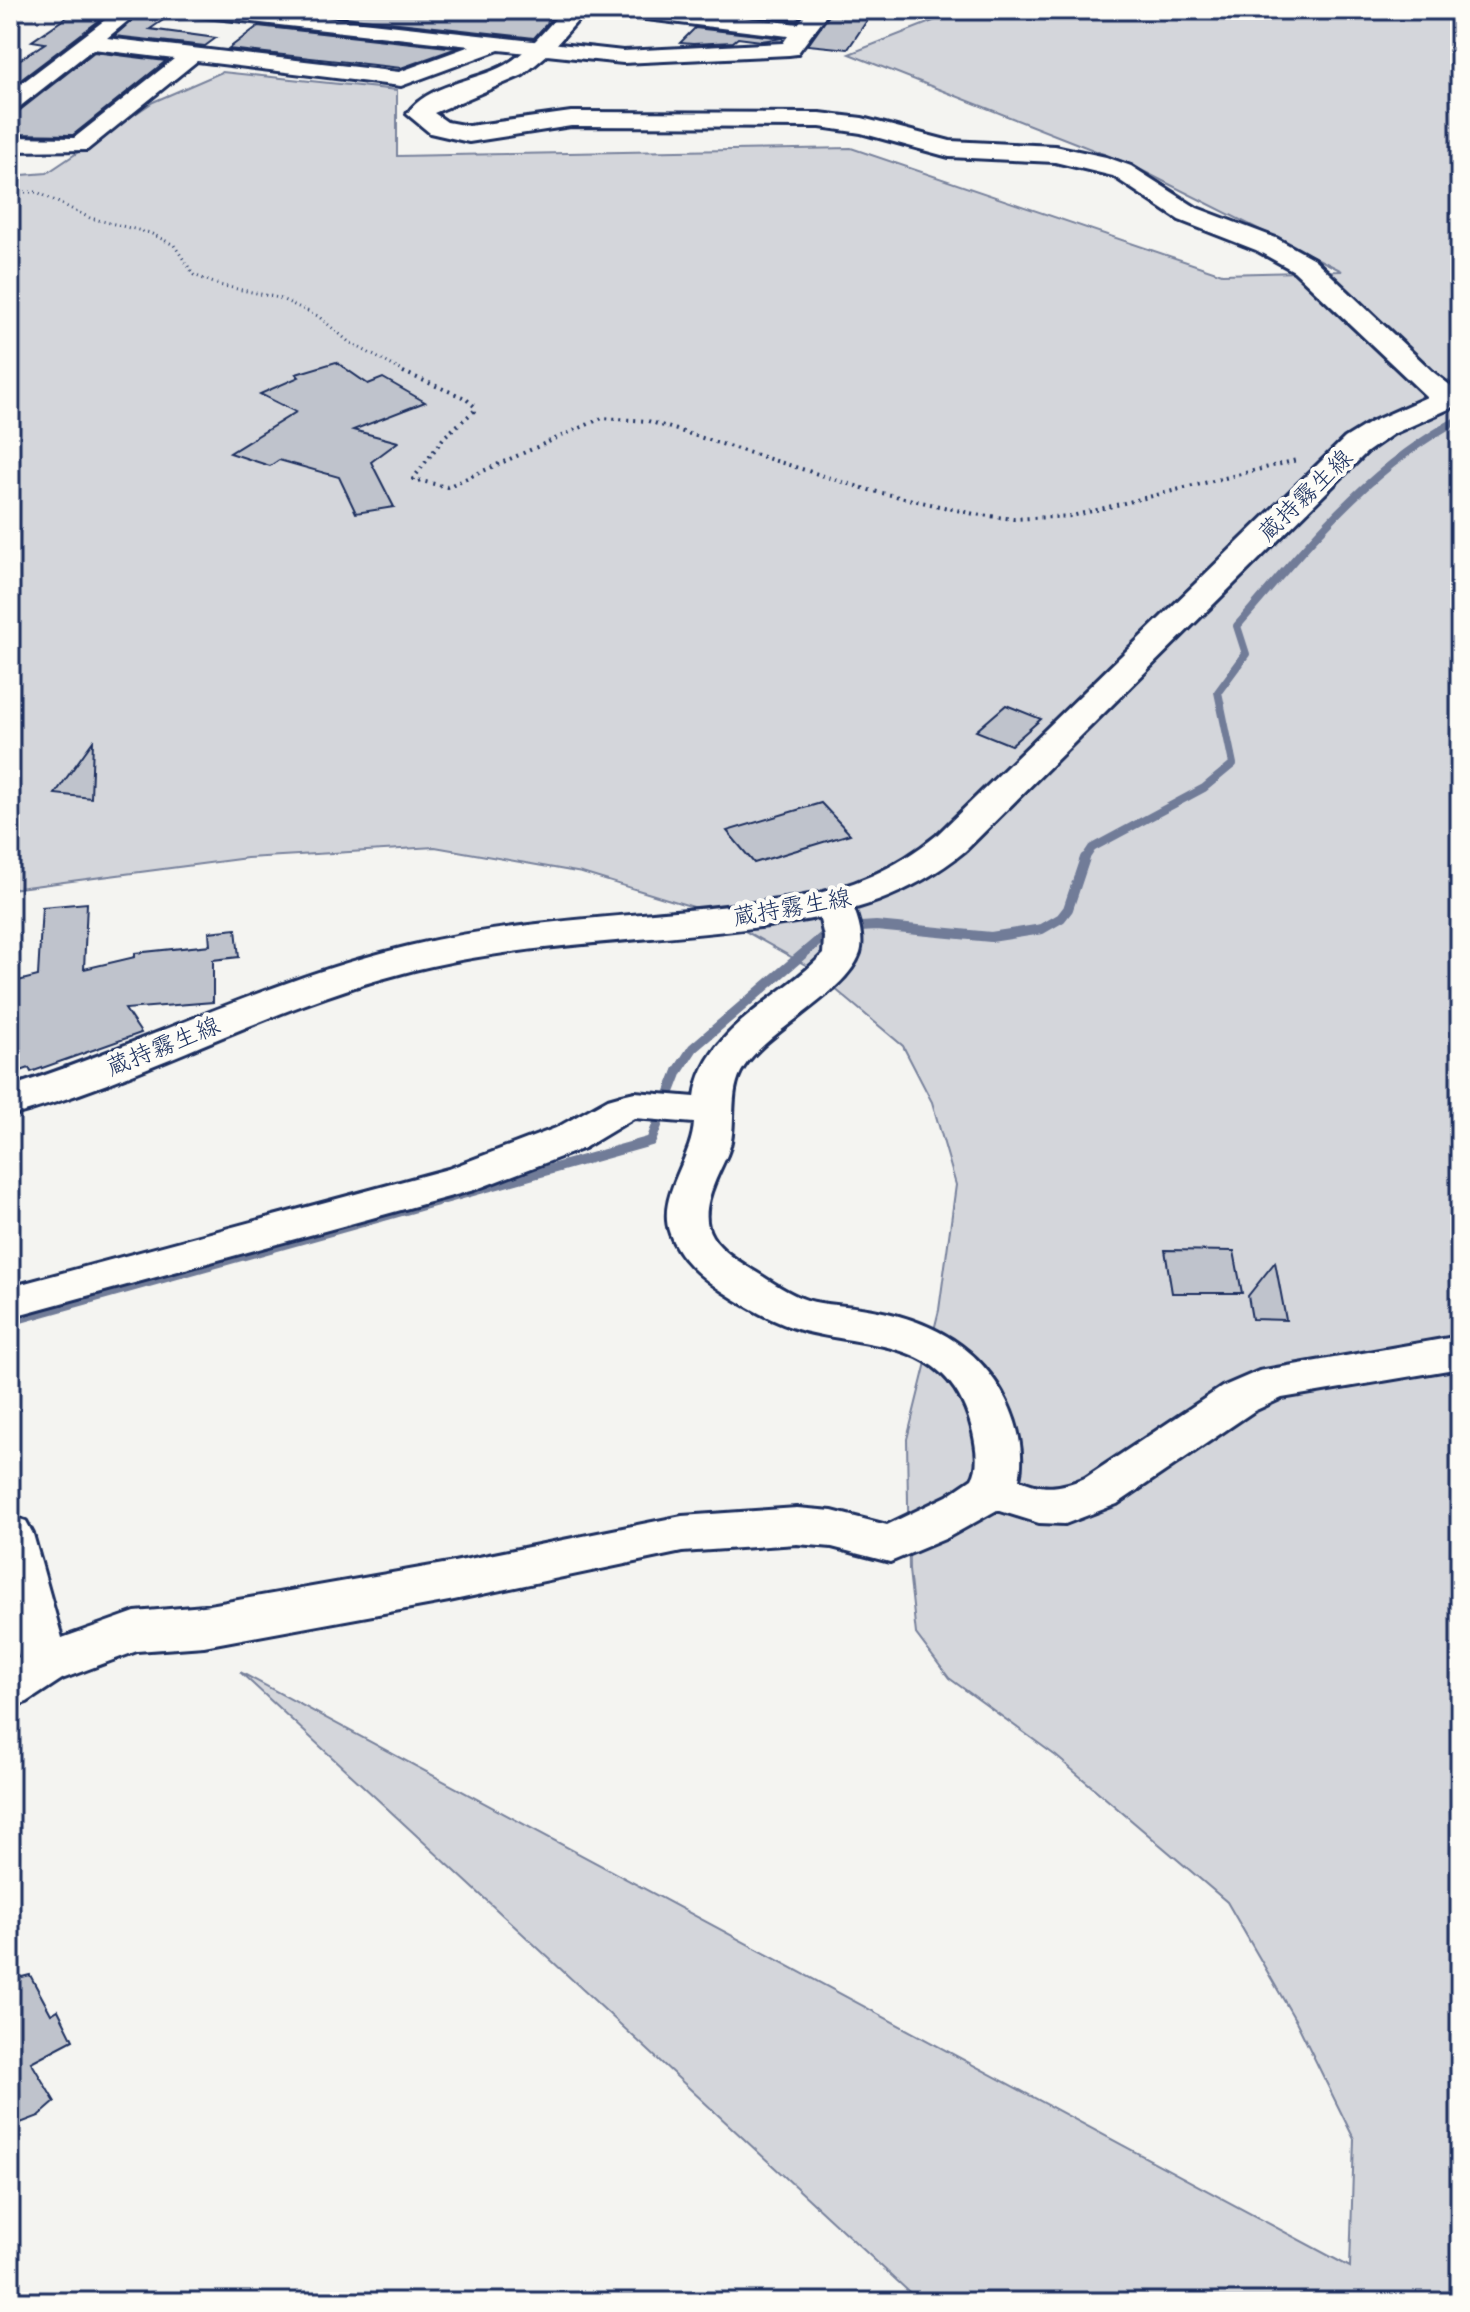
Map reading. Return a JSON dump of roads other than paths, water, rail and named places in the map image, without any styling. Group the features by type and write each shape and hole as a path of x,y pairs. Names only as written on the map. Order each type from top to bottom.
{"street":[{"path":"10,103 131,10"},
{"path":"197,10 256,13 623,57 789,49 820,10"},
{"path":"576,10 540,49 514,70 435,101 421,109 419,114 439,128 469,134 571,119 820,120 862,126 949,149 1055,154 1097,162 1122,171 1188,214 1266,244 1304,265 1422,378 1454,396"},
{"path":"621,10 698,14 803,31"},
{"path":"88,42 401,79 498,44"},
{"path":"10,144 79,145 192,55"},
{"name":"蔵持霧生線","path":"10,1102 96,1073 292,993 374,967 454,948 522,938 656,928 838,921 951,843 1356,445 1382,428 1454,396"},
{"path":"10,1534 27,1676 135,1632 204,1626 449,1582 682,1534 797,1526 832,1529 890,1544 973,1502 993,1486 998,1468 994,1421 978,1384 961,1363 921,1340 896,1331 829,1320 787,1309 729,1275 694,1242 687,1214 688,1200 714,1139 703,1111 722,1069 757,1031 832,967 838,921"},
{"path":"10,1302 460,1180 570,1138 622,1108 649,1104 703,1111"},
{"path":"993,1486 1039,1505 1065,1506 1101,1491 1238,1399 1274,1383 1460,1352"}],"waterway":[{"path":"1085,859 1092,848 1204,788 1233,764 1218,692 1246,654 1237,626 1313,539 1367,485 1395,461 1460,419"},
{"path":"10,1321 651,1141 678,1071 693,1048 824,936 845,928 876,926 991,937 1042,929 1061,918 1068,909 1085,859"}]}
